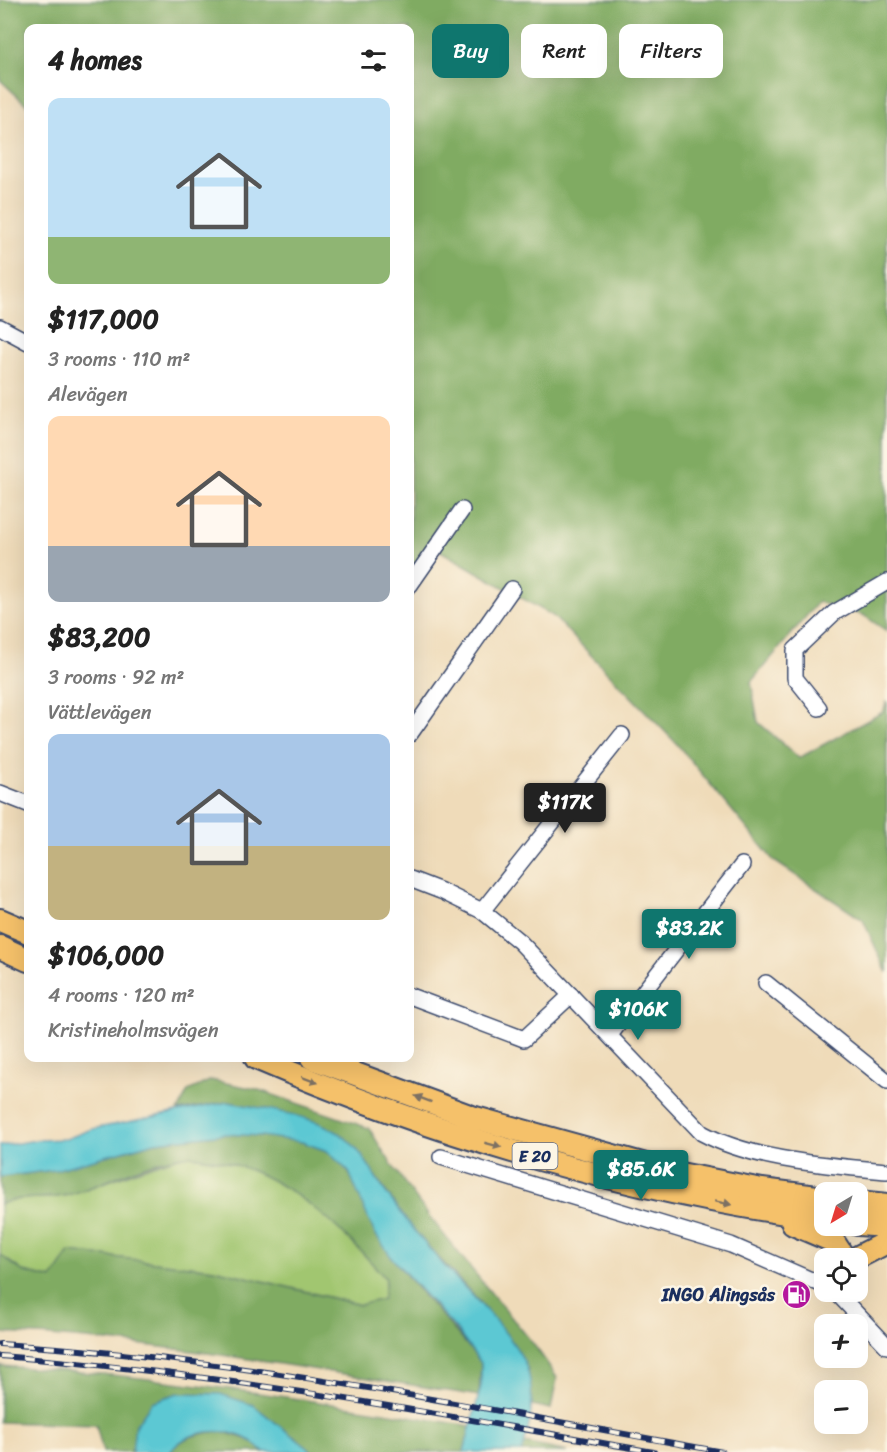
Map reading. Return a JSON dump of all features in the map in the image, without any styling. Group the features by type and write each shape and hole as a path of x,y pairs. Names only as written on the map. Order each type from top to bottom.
{"highway":[{"path":"0,920 24,930"},
{"path":"0,947 24,958"},
{"name":"E 20","path":"267,1062 469,1139 668,1191 758,1210 814,1218"},
{"name":"E 20","path":"323,1062 472,1117 675,1173 762,1190 814,1197"},
{"path":"868,1203 887,1205"},
{"path":"758,1210 824,1235 833,1241 838,1248"},
{"path":"868,1225 887,1226"},
{"path":"868,1252 887,1242"}],"street":[{"path":"0,327 24,340"},
{"path":"414,579 462,510"},
{"path":"819,708 795,678 795,650 834,613 887,582"},
{"path":"414,728 512,588"},
{"path":"482,911 622,735"},
{"path":"0,793 24,802"},
{"path":"610,1035 742,865"},
{"path":"414,881 482,911 538,958 679,1112 702,1133 727,1146 828,1165 887,1171"},
{"path":"766,983 887,1081"},
{"path":"414,998 524,1039 572,995"},
{"path":"441,1157 731,1245 814,1281"},
{"path":"845,1302 887,1346"}],"green space":[{"path":"0,0 887,0 887,631 863,615 818,602 751,682 758,722 799,758 883,712 887,701 887,973 863,920 774,861 676,743 553,616 437,549 414,566 414,24 24,24 24,102 0,80"},
{"path":"211,1080 256,1089 369,1128 427,1213 550,1367 557,1378 551,1409 532,1405 528,1370 510,1341 476,1298 413,1230 373,1173 268,1110 228,1102 178,1111 188,1091"},
{"path":"224,1134 257,1135 293,1140 325,1151 338,1160 355,1183 380,1238 393,1258 481,1363 479,1396 180,1349 0,1333 0,1255 24,1272 52,1279 70,1252 214,1269 360,1305 383,1299 386,1279 330,1221 286,1189 238,1165 188,1156 155,1163 67,1195 18,1199 0,1204 0,1177 55,1170 155,1142"},
{"path":"187,1155 252,1169 272,1178 303,1199 347,1237 386,1279 383,1299 361,1305 214,1269 70,1252 53,1279 24,1272 0,1255 0,1204 18,1199 68,1195"},
{"path":"0,1366 178,1382 471,1426 464,1452 313,1452 253,1405 131,1449 132,1452 103,1452 96,1425 0,1422"},
{"path":"220,1431 250,1440 265,1452 170,1452 186,1439 199,1434"},
{"path":"524,1443 568,1452 521,1452"}],"water":[{"path":"228,1102 284,1112 313,1121 337,1132 354,1146 415,1231 503,1329 523,1359 530,1382 531,1402 527,1433 521,1452 464,1452 481,1386 481,1363 455,1328 392,1258 374,1232 349,1172 327,1151 302,1142 224,1134 155,1142 55,1170 0,1177 0,1146 37,1140 66,1139 92,1129"},
{"path":"178,1393 220,1394 253,1405 313,1452 266,1452 241,1436 208,1432 187,1438 170,1452 132,1452 135,1426 152,1402"}],"railway":[{"path":"0,1344 91,1351 273,1373 723,1452"},
{"path":"0,1356 82,1363 328,1396 654,1452"}],"place":[{"name":"INGO Alingsås","path":"796,1295"}]}
